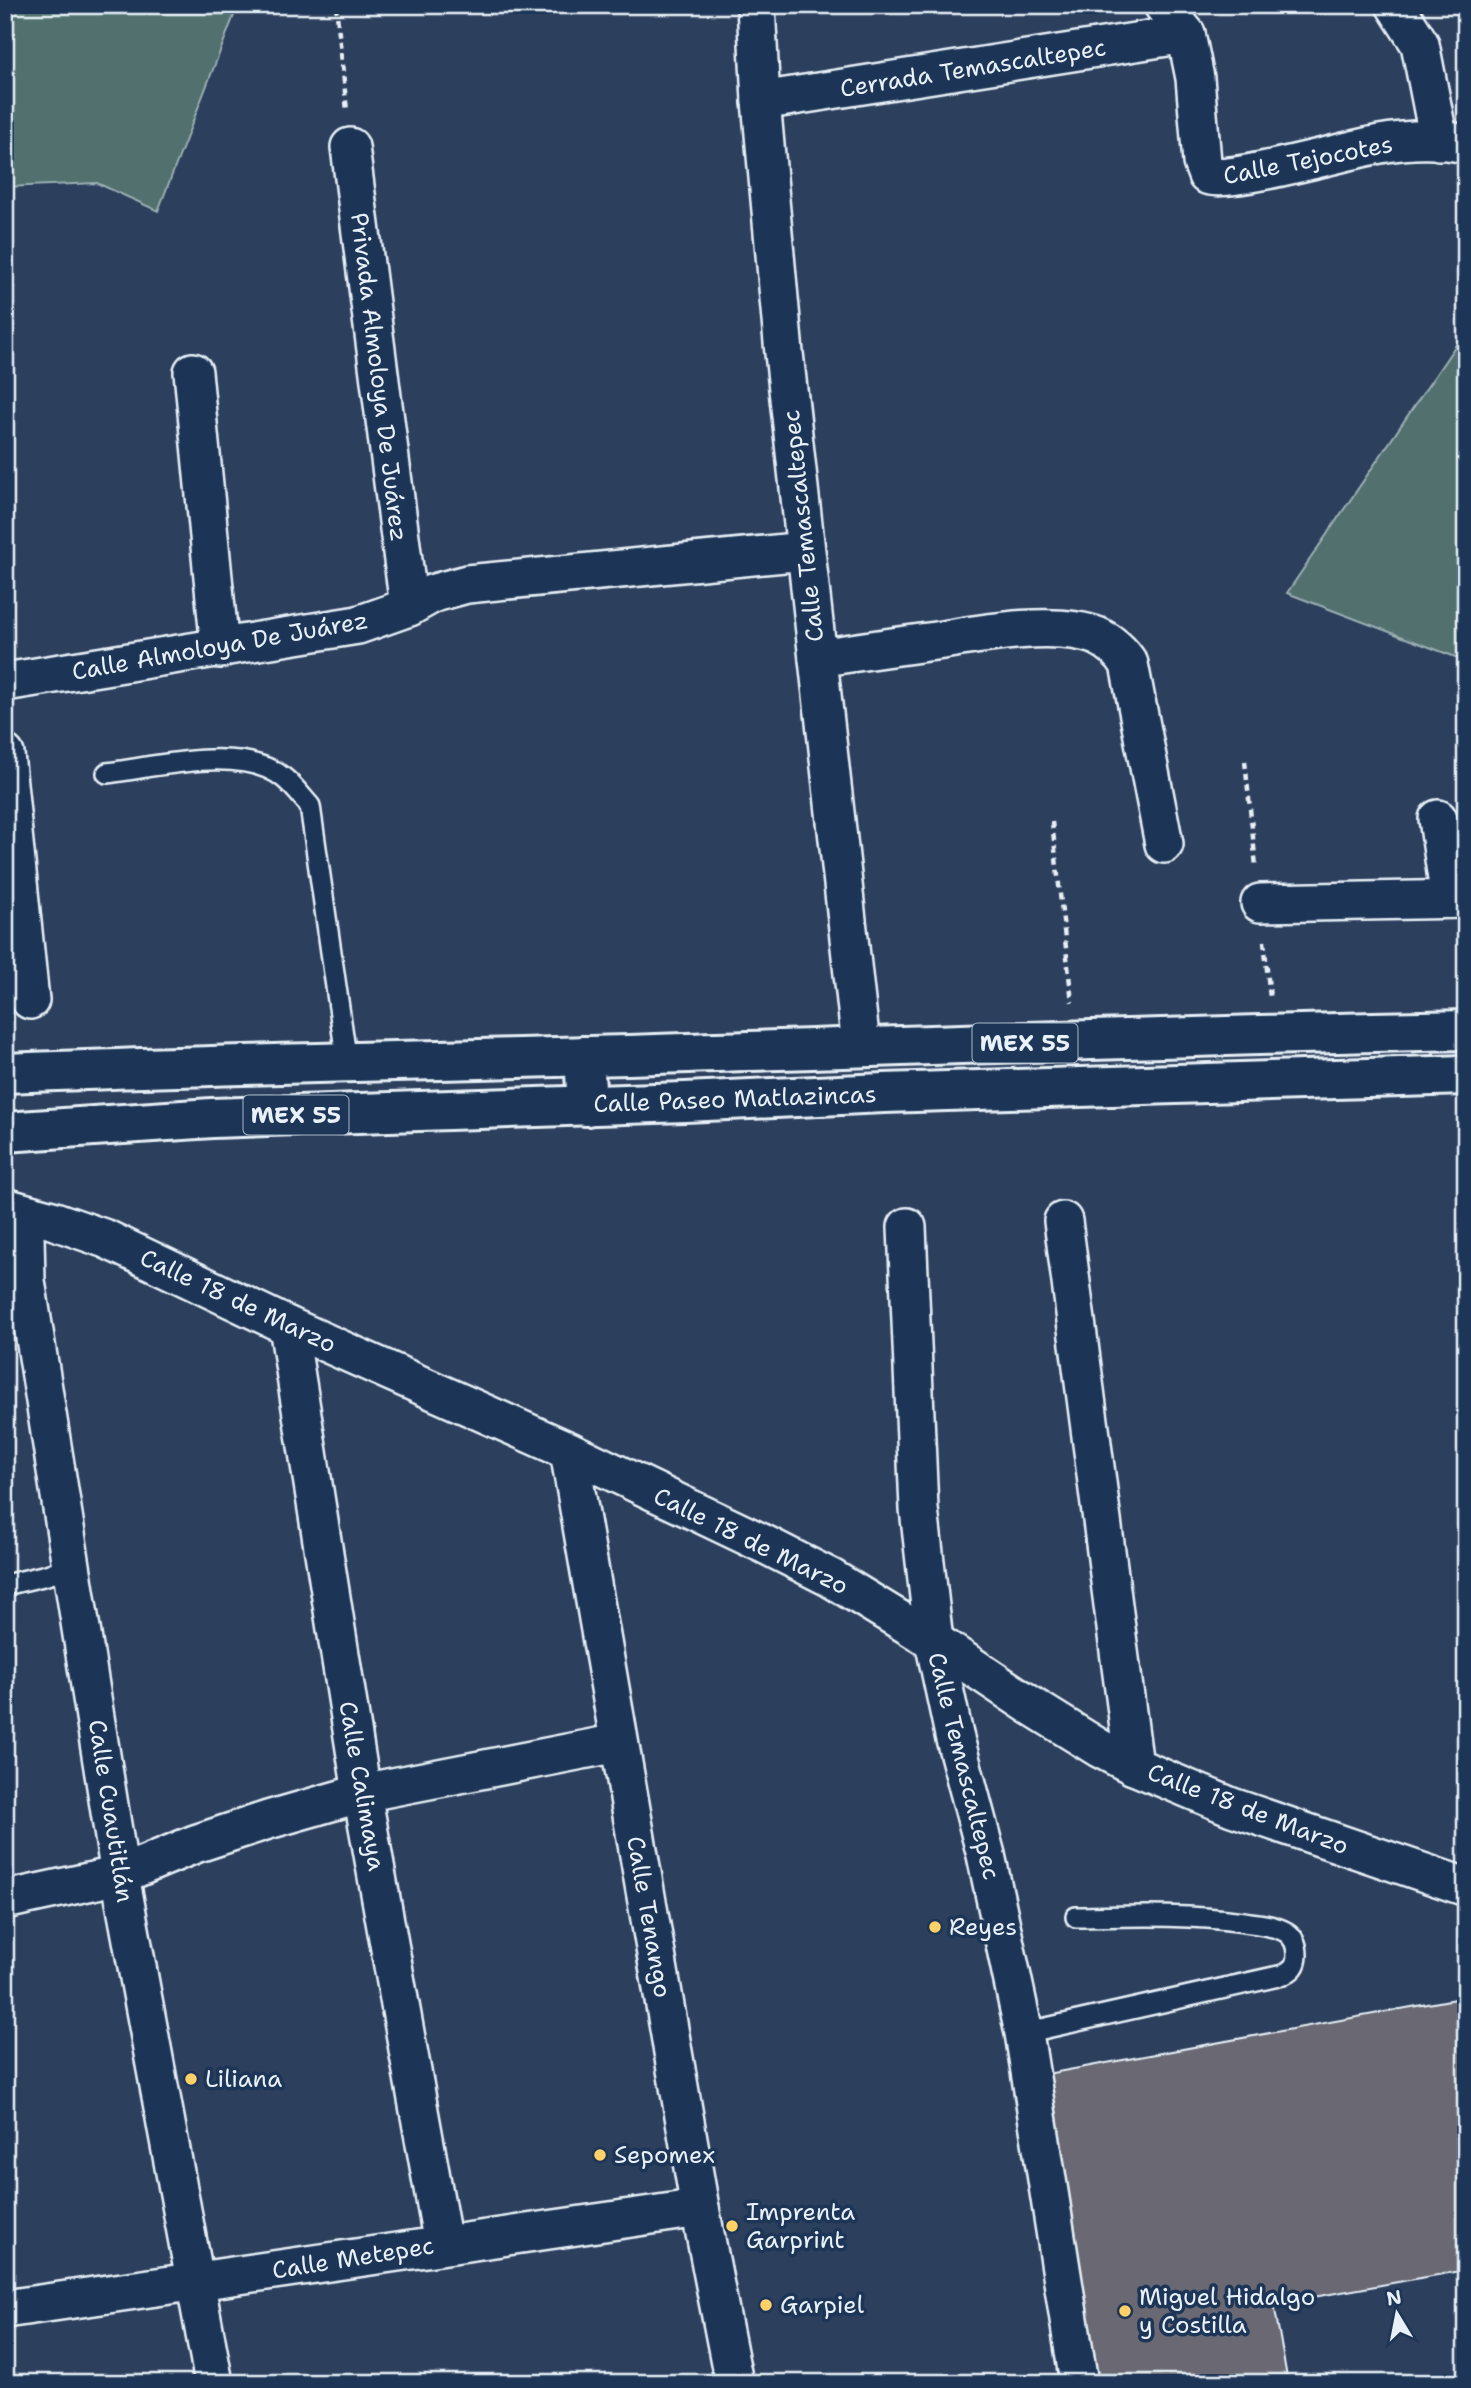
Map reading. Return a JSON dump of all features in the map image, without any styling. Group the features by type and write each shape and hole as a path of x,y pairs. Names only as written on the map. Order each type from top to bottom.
{"main road":[{"name":"Calle Paseo Matlazincas","path":"5,1073 1466,1030"},
{"path":"584,1056 587,1106"},
{"name":"Calle Paseo Matlazincas","path":"5,1132 212,1118 587,1106 898,1092 1466,1075"}],"street":[{"name":"Calle Temascaltepec","path":"756,5 761,101 784,353 861,1046"},
{"path":"1163,5 1186,34"},
{"path":"1395,5 1420,44 1452,143"},
{"name":"Cerrada Temascaltepec","path":"761,101 1186,34"},
{"name":"Calle Tejocotes","path":"1186,34 1195,78 1202,162 1206,175 1217,178 1383,143 1452,143"},
{"name":"Privada Almoloya De Juárez","path":"350,147 408,607"},
{"path":"193,372 220,649"},
{"name":"Calle Almoloya De Juárez","path":"5,682 358,625 408,607 434,593 467,584 805,551"},
{"path":"818,658 980,634 1035,630 1080,632 1097,636 1115,647 1129,664 1164,844"},
{"path":"5,754 30,1000"},
{"path":"1260,903 1458,899 1438,819"},
{"name":"Calle 18 de Marzo","path":"15,1211 106,1239 288,1326 569,1451 831,1578 1032,1707 1134,1766 1232,1807 1466,1887"},
{"name":"Calle Cuautitlán","path":"15,1211 120,1875 214,2383"},
{"path":"1063,1221 1134,1766"},
{"name":"Calle Temascaltepec","path":"907,1227 919,1509 934,1642 954,1735 986,1855 1024,2033 1079,2383"},
{"name":"Calle Calimaya","path":"288,1326 362,1793 443,2244"},
{"name":"Calle Tenango","path":"569,1451 700,2208 734,2383"},
{"path":"5,1900 120,1875 195,1844 268,1819 362,1793 618,1743"},
{"name":"Calle Metepec","path":"5,2309 700,2208"}],"lane":[{"path":"107,774 216,759 252,762 283,777 310,806 347,1063"},
{"path":"5,1585 71,1566"},
{"path":"1024,2033 1283,1975 1296,1964 1297,1950 1292,1937 1282,1930 1258,1924 1173,1915 1076,1917"}],"path":[{"path":"336,5 350,147"},
{"path":"1052,822 1076,1042"}],"green space":[{"path":"5,5 238,5 158,211 97,183 5,187"},
{"path":"1466,330 1466,661 1287,593"}],"building":[{"path":"1466,1997 1466,2270 1274,2304 1288,2383 1098,2383 1041,2075"}],"place":[{"name":"Reyes","path":"935,1927"},
{"name":"Liliana","path":"191,2079"},
{"name":"Sepomex","path":"600,2155"},
{"name":"Imprenta Garprint","path":"732,2226"},
{"name":"Garpiel","path":"766,2305"},
{"name":"Miguel Hidalgo y Costilla","path":"1125,2311"}]}
